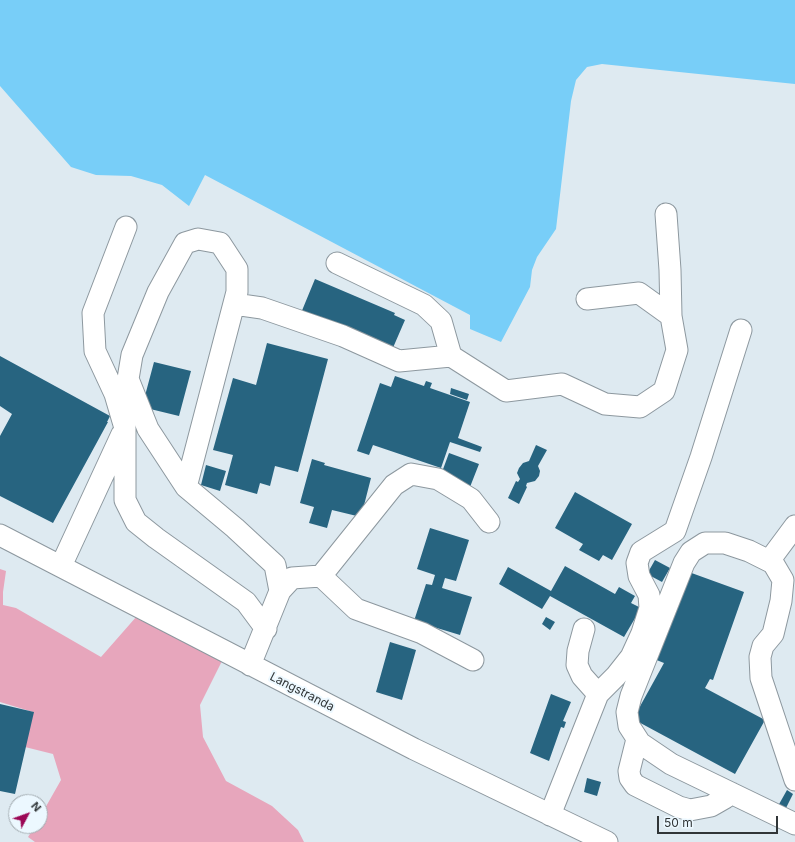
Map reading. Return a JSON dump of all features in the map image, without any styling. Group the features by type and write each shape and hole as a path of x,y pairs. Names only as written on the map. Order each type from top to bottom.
{"street":[{"path":"234,304 262,308 343,336 399,361 451,356 506,391 562,384 605,404 640,407 664,391 677,350 671,316 670,270 666,214"},
{"path":"126,227 93,313 95,351 115,394 125,428 125,500 136,522 246,602 266,629"},
{"path":"186,487 237,292 237,269 220,243 198,239 185,243 158,292 132,355 128,379 148,429 186,487 235,528 275,565 280,591"},
{"path":"337,263 424,305 441,321 451,356"},
{"path":"587,299 639,293 671,316"},
{"path":"550,815 598,694 616,676 631,657 642,633 650,608 649,595 639,576 637,563 641,552 675,531 702,457 741,330"},
{"path":"61,566 125,428"},
{"path":"321,576 394,485 411,474 438,479 471,499 489,522"},
{"path":"769,561 795,526"},
{"name":"Langstranda","path":"0,535 414,749 607,842"},
{"path":"795,780 761,678 760,657 763,646 773,634 781,601 783,580 773,563 750,551 725,543 705,543 691,552 684,562 631,696 627,712 629,726 640,743 671,764 795,824"},
{"path":"250,665 266,629 280,591 292,578 321,576 356,609 422,633 473,660"},
{"path":"584,629 578,651 577,665 582,676 598,694"},
{"path":"637,739 629,771 630,778 635,785 679,807 690,810 711,806 731,793"}],"shaded area":[{"path":"0,569 6,571 3,605 16,608 101,657 144,608 226,653 200,705 203,737 226,781 272,806 298,830 304,842 35,842 28,837 30,834 48,834 48,803 61,780 53,754 25,747 33,712 0,702"}],"water":[{"path":"0,0 795,0 795,84 602,64 587,67 576,80 571,101 556,229 537,257 532,270 530,287 501,342 470,329 470,315 205,175 189,206 162,185 131,176 96,175 71,167 0,86"}],"building":[{"path":"315,279 395,313 394,315 405,320 392,350 301,313"},
{"path":"267,343 328,359 298,472 275,466 270,486 260,483 257,494 225,485 233,455 213,450 233,378 256,385"},
{"path":"0,356 110,416 53,523 0,496 0,436 12,414 0,406"},
{"path":"154,362 191,371 179,416 142,407"},
{"path":"395,376 424,386 426,381 432,383 430,388 470,402 458,438 482,447 480,452 450,442 441,468 373,445 369,455 357,451 380,383 391,387"},
{"path":"451,388 469,394 467,400 450,394"},
{"path":"536,445 547,450 538,466 540,471 539,476 535,481 527,483 527,487 519,504 508,498 516,481 518,482 520,479 517,473 519,468 523,463 529,461"},
{"path":"449,453 479,464 470,487 455,481 456,478 442,472"},
{"path":"312,459 325,463 324,465 371,478 361,517 332,510 327,528 309,523 314,507 300,503"},
{"path":"206,465 226,471 220,491 201,485"},
{"path":"575,492 632,524 612,560 603,555 599,561 579,550 583,544 555,528"},
{"path":"430,528 469,540 456,581 445,578 442,588 472,597 460,635 414,621 426,584 432,585 435,575 417,569"},
{"path":"655,560 670,568 662,582 647,574"},
{"path":"565,566 615,594 619,587 635,596 631,603 641,608 624,637 550,596 542,609 499,584 508,567 551,591"},
{"path":"686,571 744,592 713,680 710,679 705,688 765,720 735,774 633,719 664,663 654,659"},
{"path":"546,617 555,622 550,630 542,624"},
{"path":"390,642 416,650 402,700 376,692"},
{"path":"551,694 571,702 563,721 566,722 564,728 561,727 549,761 530,753"},
{"path":"0,704 34,712 15,794 0,791"},
{"path":"587,778 601,782 597,796 584,792"},
{"path":"787,790 793,794 785,810 778,806"}]}
